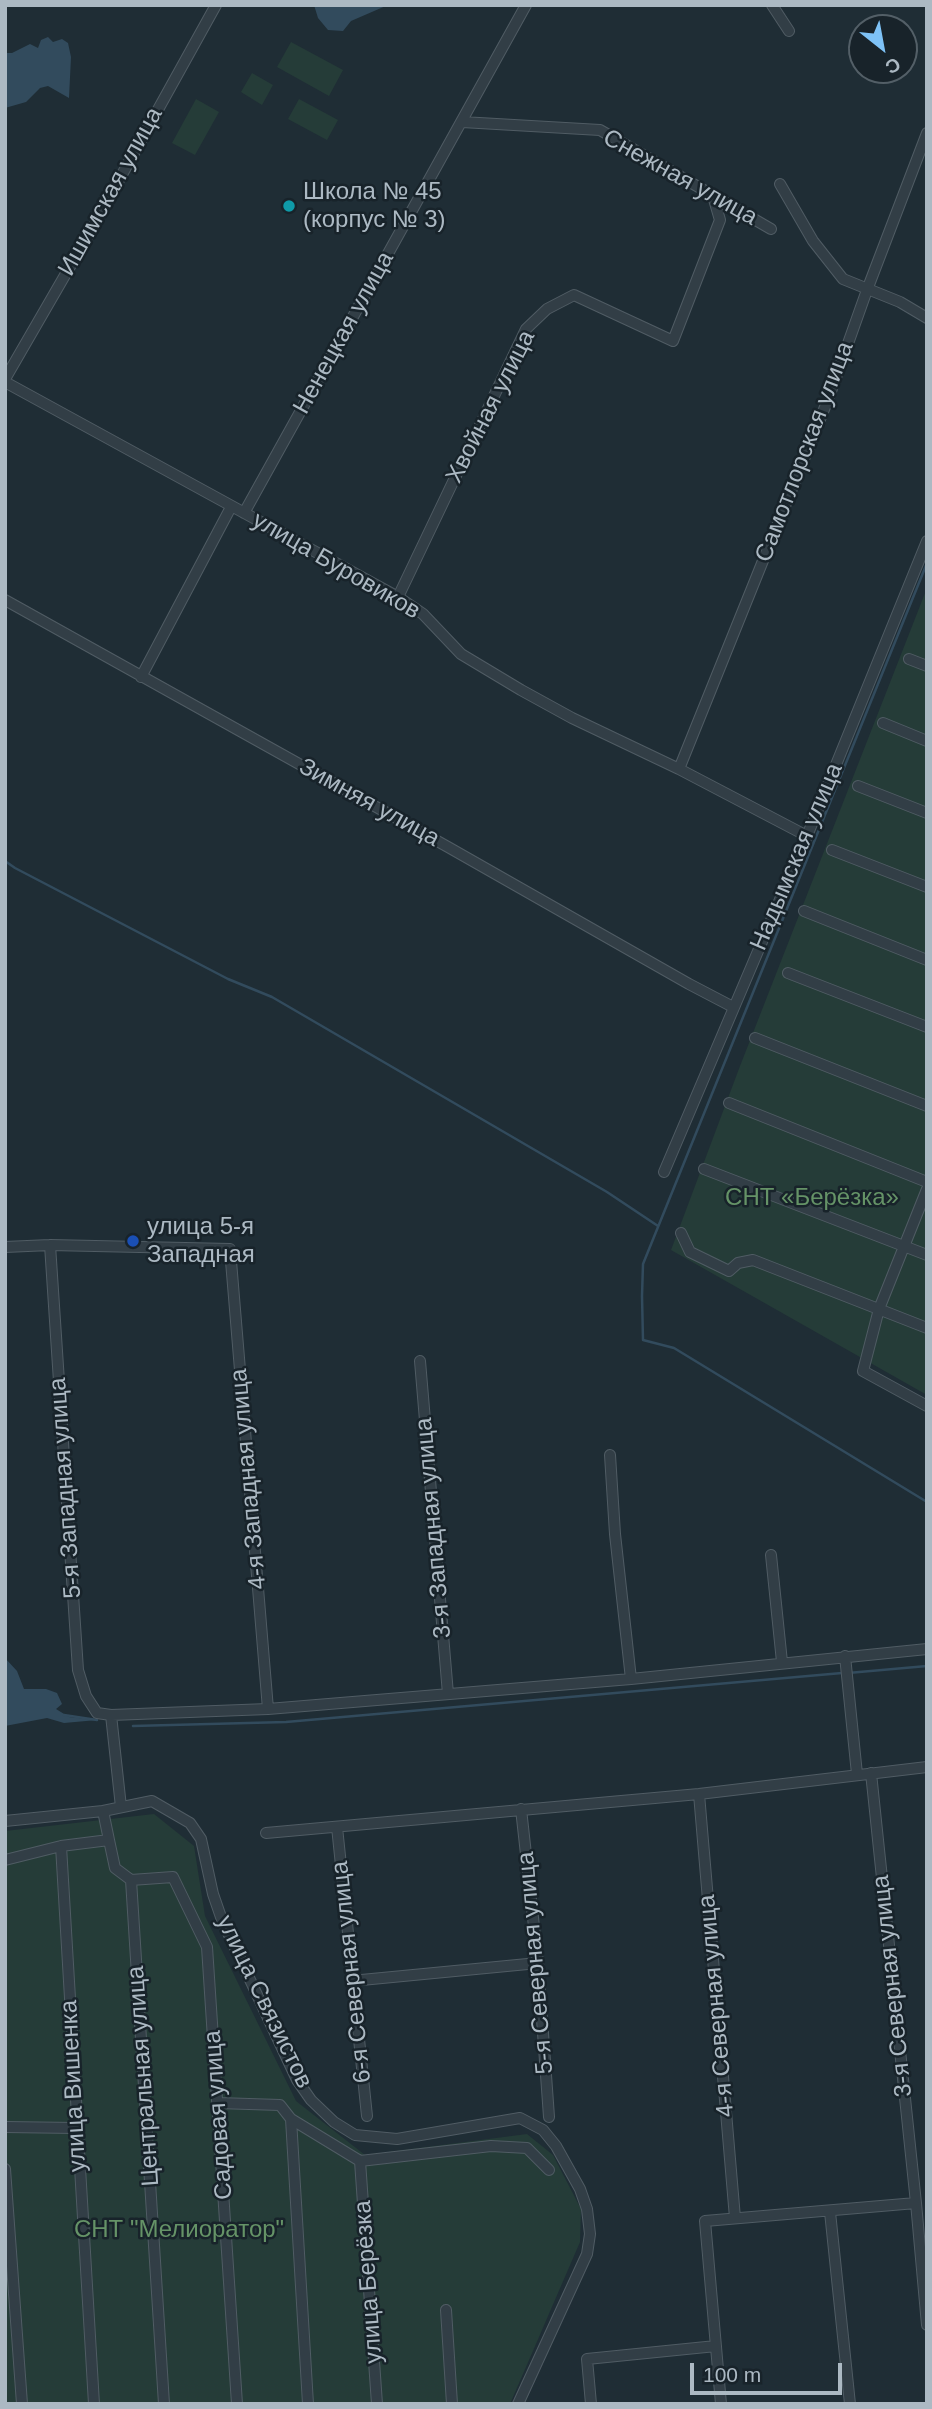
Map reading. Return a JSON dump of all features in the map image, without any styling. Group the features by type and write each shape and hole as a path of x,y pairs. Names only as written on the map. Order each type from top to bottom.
{"street":[{"name":"Ишимская улица","path":"5,381 216,5"},
{"name":"Ненецкая улица","path":"244,513 526,5"},
{"path":"772,5 789,31"},
{"name":"Снежная улица","path":"462,122 600,130 771,229"},
{"name":"Самотлорская улица","path":"679,769 830,397 867,290 927,133"},
{"name":"Снежная улица","path":"780,184 813,241 843,279 900,302 927,318"},
{"name":"Хвойная улица","path":"398,597 526,329 547,309 574,295 673,341 720,220 713,196"},
{"name":"улица Буровиков","path":"5,381 398,597 423,614 461,654 479,666 572,718 679,769 807,836"},
{"path":"141,677 231,507"},
{"name":"Надымская улица","path":"664,1172 807,836 927,541"},
{"name":"Зимняя улица","path":"5,600 733,1007"},
{"path":"909,659 927,666"},
{"path":"883,723 927,741"},
{"path":"858,786 927,813"},
{"path":"832,850 927,887"},
{"path":"804,911 927,960"},
{"path":"788,973 927,1027"},
{"path":"755,1038 927,1106"},
{"path":"729,1103 927,1182"},
{"path":"704,1169 927,1255"},
{"path":"927,1189 879,1309 863,1371 927,1406"},
{"path":"681,1233 690,1252 729,1271 738,1263 753,1260 927,1328"},
{"path":"5,1247 50,1245"},
{"name":"4-я Западная улица","path":"50,1245 230,1249 268,1709"},
{"name":"5-я Западная улица","path":"50,1245 78,1670 86,1696 97,1713 111,1716"},
{"name":"3-я Западная улица","path":"420,1361 448,1694"},
{"path":"610,1455 615,1534 631,1679"},
{"path":"771,1555 782,1662"},
{"path":"5,1821 121,1807 111,1716 268,1709 631,1679 927,1649"},
{"path":"845,1656 857,1774"},
{"path":"266,1833 698,1794 927,1767"},
{"name":"3-я Северная улица","path":"871,1773 927,2325"},
{"name":"4-я Северная улица","path":"698,1794 735,2218"},
{"name":"улица Связистов","path":"121,1807 152,1801 190,1823 201,1839 213,1894 222,1920 295,2076 311,2100 334,2122 355,2136 397,2139 520,2118 543,2130 556,2146 580,2189 587,2209 590,2234 583,2263 518,2404"},
{"name":"5-я Северная улица","path":"521,1809 538,1963 549,2117"},
{"path":"103,1811 115,1868 131,1880"},
{"name":"6-я Северная улица","path":"337,1827 367,2116"},
{"path":"5,1860 61,1846 109,1840"},
{"name":"улица Вишенка","path":"61,1846 94,2404"},
{"name":"Садовая улица","path":"131,1880 173,1877 207,1947 237,2404"},
{"name":"Центральная улица","path":"131,1880 164,2404"},
{"path":"351,1981 538,1963"},
{"path":"218,2103 280,2105 291,2119 360,2161 491,2146 527,2148 550,2170"},
{"path":"291,2119 308,2404"},
{"path":"5,2127 76,2129"},
{"name":"улица Берёзка","path":"360,2161 377,2404"},
{"path":"5,2169 22,2404"},
{"path":"721,2404 705,2221 916,2203"},
{"path":"831,2212 850,2404"},
{"path":"446,2310 452,2404"},
{"path":"590,2404 587,2359 716,2346"}],"green space":[{"path":"291,42 343,70 329,96 277,67"},
{"path":"252,73 273,85 262,105 241,92"},
{"path":"196,99 219,112 195,155 172,143"},
{"path":"299,99 338,120 327,140 288,119"},
{"name":"СНТ «Берёзка»","path":"927,588 927,1395 671,1250"},
{"name":"СНТ \"Мелиоратор\"","path":"154,1814 194,1846 205,1916 296,2101 365,2155 527,2134 553,2155 581,2209 580,2242 510,2404 5,2404 5,1831"}],"water":[{"path":"314,5 388,5 351,21 343,31 328,30 318,18"},
{"path":"48,37 53,42 62,39 68,43 71,57 69,98 48,86 40,88 26,102 5,108 5,53 12,53 30,44 38,48 41,40"},
{"path":"5,1658 17,1671 24,1689 46,1689 57,1693 62,1704 56,1709 69,1717 97,1720 64,1723 47,1718 5,1726"}],"waterway":[{"path":"927,563 643,1264 642,1296 643,1340 674,1348 927,1502"},
{"path":"5,861 228,979 272,997 607,1192 658,1226"},
{"path":"848,1673 927,1666"},
{"path":"133,1726 286,1722 842,1673"},
{"path":"64,1715 97,1720"}],"place":[{"name":"Школа № 45 (корпус № 3)","path":"289,206"},
{"name":"улица 5-я Западная","path":"133,1241"}]}
